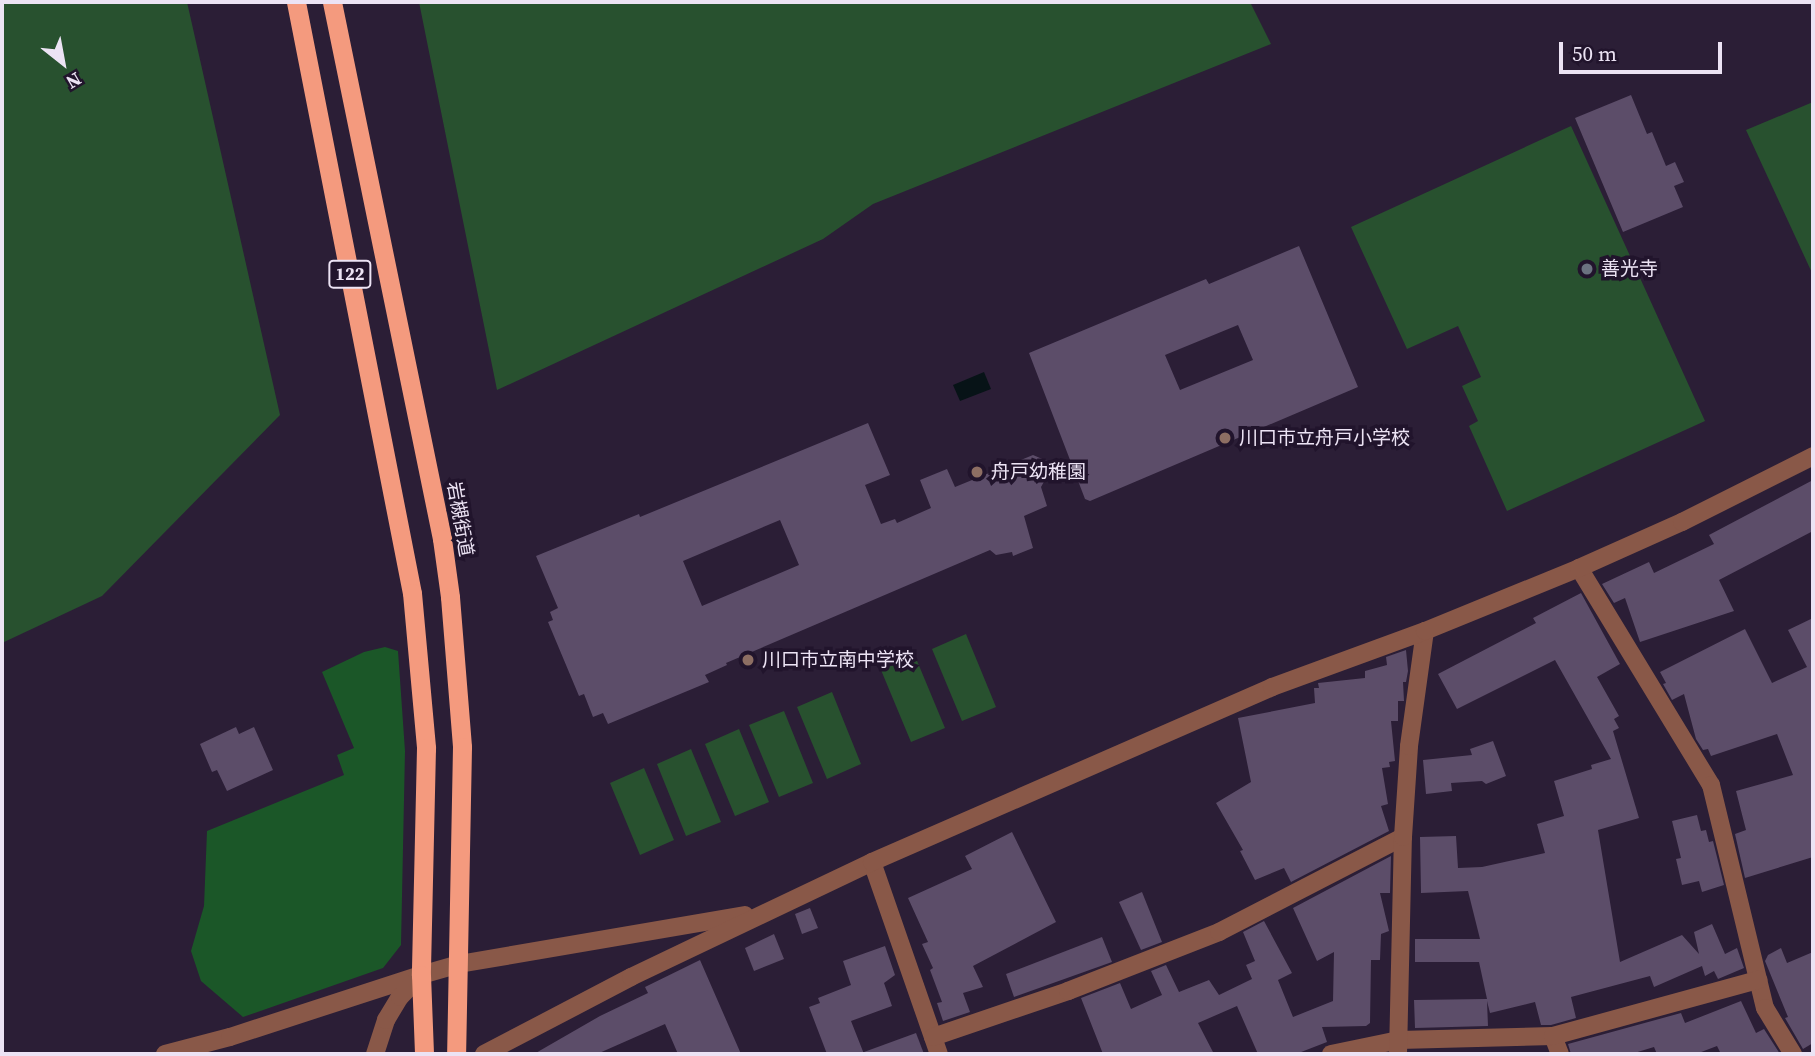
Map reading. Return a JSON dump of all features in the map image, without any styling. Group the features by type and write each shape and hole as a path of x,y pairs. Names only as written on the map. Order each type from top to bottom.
{"highway":[{"name":"122","path":"296,2 404,547 421,676 426,748 421,975 424,1054"},
{"name":"岩槻街道","path":"332,2 442,539 462,747 456,1054"}],"street":[{"path":"484,1054 762,912 872,862 1272,687 1425,631 1579,568 1682,522 1813,456"},
{"path":"1579,568 1711,785 1765,1008 1793,1054"},
{"path":"1398,1047 1403,837 1409,746 1425,631"},
{"path":"933,1037 1068,991 1219,932 1403,837"},
{"path":"872,862 939,1054"},
{"path":"165,1054 230,1037 459,964 762,912"},
{"path":"375,1054 386,1020 400,997 421,975"},
{"path":"1331,1054 1553,1036 1758,980"},
{"path":"1553,1036 1560,1054"}],"green space":[{"path":"2,2 187,2 280,415 102,596 2,643"},
{"path":"419,2 1250,2 1271,44 873,204 823,239 497,390"},
{"path":"1813,102 1813,275 1746,130"},
{"path":"1571,126 1705,421 1507,511 1469,426 1478,421 1462,386 1481,377 1458,326 1407,349 1351,227"},
{"path":"966,634 996,707 962,721 932,649"},
{"path":"385,647 398,651 405,751 401,945 383,968 243,1017 201,981 191,951 204,906 207,831 344,775 337,755 354,748 322,672 364,652"},
{"path":"915,656 945,728 911,742 881,670"},
{"path":"832,692 861,764 827,779 797,707"},
{"path":"784,711 813,783 779,797 749,725"},
{"path":"739,729 769,802 735,816 705,744"},
{"path":"691,749 721,822 686,836 657,764"},
{"path":"644,768 674,840 640,855 610,783"}],"shaded area":[{"path":"984,372 991,389 960,401 953,385"}],"building":[{"path":"1631,95 1647,134 1652,132 1666,166 1675,162 1684,182 1674,186 1683,207 1623,232 1575,118"},
{"path":"1299,246 1358,387 1090,501 1085,499 1029,353 1206,279 1209,284","holes":["1238,325 1253,360 1180,390 1165,355"]},
{"path":"868,423 890,475 865,485 881,524 895,519 897,523 931,508 920,480 947,469 955,487 1033,455 1054,464 1041,487 1047,506 1024,516 1033,548 1013,556 1012,552 996,555 990,550 726,663 727,665 705,675 709,682 608,724 603,713 593,717 584,694 579,696 548,622 553,620 550,612 558,608 536,556 639,514 640,517","holes":["780,520 799,565 702,606 683,561"]},
{"path":"1813,480 1813,531 1719,580 1734,611 1640,642 1625,598 1614,603 1602,584 1649,562 1654,573 1714,544 1709,535"},
{"path":"1581,593 1620,664 1597,677 1619,716 1614,719 1619,728 1613,731 1639,818 1598,830 1620,962 1682,935 1699,954 1694,932 1712,924 1725,954 1737,948 1744,968 1718,979 1714,971 1705,976 1702,966 1654,987 1650,976 1571,997 1576,1018 1551,1025 1541,1025 1535,1002 1490,1013 1487,1001 1488,1026 1415,1028 1414,1000 1487,999 1479,962 1415,962 1415,939 1480,939 1468,891 1421,893 1420,837 1456,836 1458,868 1482,867 1545,853 1537,824 1564,816 1554,781 1592,769 1591,765 1611,759 1555,660 1457,709 1438,674 1536,623 1533,618"},
{"path":"1813,618 1813,857 1745,878 1735,834 1746,830 1736,791 1793,775 1777,734 1711,756 1708,749 1703,750 1696,739 1684,694 1672,700 1660,672 1745,629 1772,683 1807,667 1788,630"},
{"path":"1406,650 1408,671 1406,682 1403,682 1404,701 1398,701 1398,721 1391,721 1395,761 1389,762 1390,767 1382,768 1388,804 1381,806 1389,831 1291,882 1284,868 1255,880 1240,851 1243,850 1216,803 1251,782 1238,718 1315,703 1314,688 1319,688 1318,683 1365,678 1365,671 1387,665 1386,657"},
{"path":"236,727 239,734 254,727 273,770 227,791 217,770 212,772 200,744"},
{"path":"1493,741 1506,776 1486,784 1482,781 1451,783 1452,791 1426,794 1423,760 1472,755 1470,749"},
{"path":"1697,815 1701,831 1706,830 1709,842 1713,841 1724,885 1702,892 1699,881 1682,885 1676,859 1681,858 1672,821"},
{"path":"1012,832 1056,922 973,966 983,987 963,993 970,1012 943,1021 937,1003 942,1002 930,970 933,968 922,944 928,942 908,898 972,869 965,856"},
{"path":"1391,856 1390,893 1380,893 1389,931 1381,934 1380,960 1371,960 1370,1023 1366,1026 1322,1027 1327,1042 1296,1054 1258,1054 1237,1006 1198,1023 1214,1054 1103,1054 1081,998 1120,983 1131,1009 1162,995 1151,971 1166,965 1179,992 1209,980 1219,995 1252,979 1246,965 1255,961 1243,932 1264,921 1292,973 1278,980 1293,1017 1333,1001 1334,952 1317,961 1293,908"},
{"path":"1142,892 1162,942 1141,950 1119,902"},
{"path":"810,908 818,928 802,934 795,914"},
{"path":"774,934 784,959 754,971 745,948"},
{"path":"1102,937 1112,962 1014,997 1006,974"},
{"path":"885,946 895,975 884,983 892,1006 851,1021 864,1054 827,1054 809,1007 820,1003 818,998 851,985 843,961"},
{"path":"1781,948 1787,963 1813,952 1813,1043 1803,1049 1785,1018 1788,1017 1765,961 1768,955"},
{"path":"700,960 741,1054 678,1054 665,1024 597,1054 534,1054 600,1016 648,993 645,987"},
{"path":"1741,1001 1756,1033 1764,1029 1780,1054 1721,1054 1717,1046 1696,1054 1657,1054 1654,1047 1631,1054 1571,1054 1568,1044 1681,1013 1685,1023"},
{"path":"916,1033 924,1054 864,1054 864,1052"}],"place":[{"name":"善光寺","path":"1587,269"},
{"name":"川口市立舟戸小学校","path":"1225,438"},
{"name":"舟戸幼稚園","path":"977,472"},
{"name":"川口市立南中学校","path":"748,660"}]}
